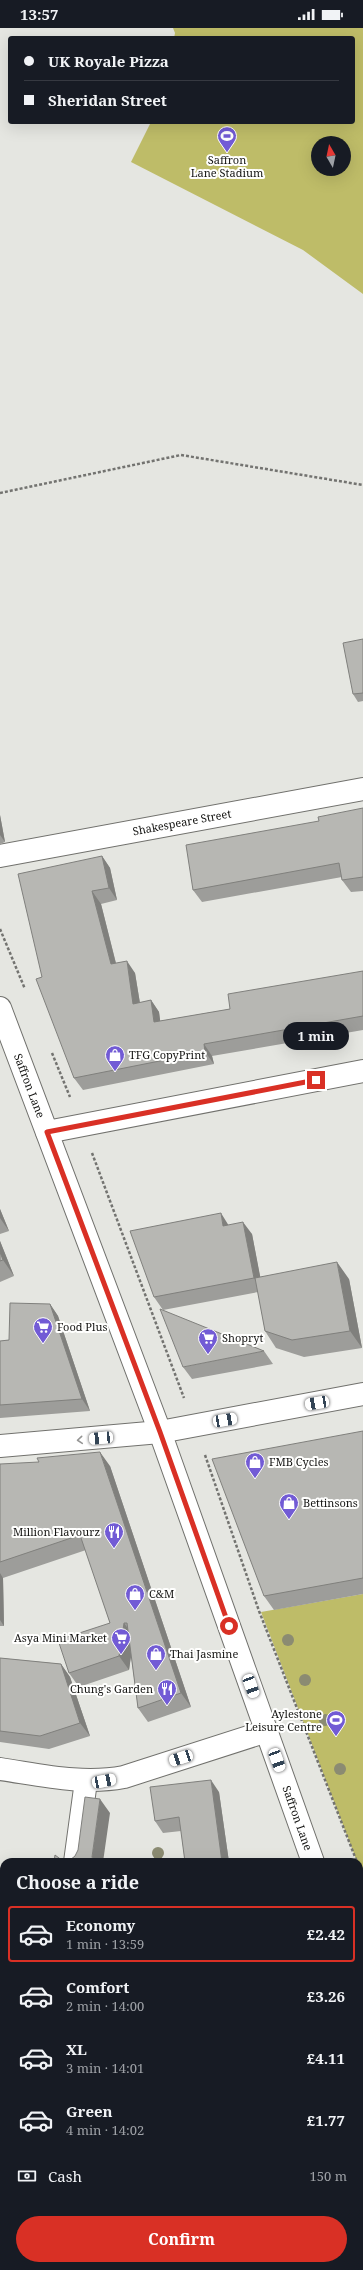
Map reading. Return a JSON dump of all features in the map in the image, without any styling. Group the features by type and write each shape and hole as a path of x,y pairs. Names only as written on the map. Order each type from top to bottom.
{"street":[{"name":"Shakespeare Street","path":"0,856 363,789"},
{"name":"Saffron Lane","path":"0,1008 160,1432 313,1858"},
{"path":"47,1132 363,1072"},
{"path":"0,1446 160,1432 363,1394"},
{"path":"0,1769 86,1781 124,1777 267,1731"},
{"path":"76,1858 86,1781"}],"path":[{"path":"0,493 181,455 363,485"},
{"path":"0,929 27,994"},
{"path":"51,1052 81,1125 195,1426 259,1611 355,1858"}],"shaded area":[{"name":"Saffron Lane Stadium","path":"173,28 363,28 363,294 303,250 131,162 150,124 355,124 355,36 174,36"},
{"name":"Aylestone Leisure Centre","path":"363,1594 363,1858 356,1858 261,1612"}],"building":[{"path":"363,639 363,693 353,694 343,643"},
{"path":"363,808 363,877 342,880 339,863 193,890 186,845 319,821 318,817"},
{"path":"102,856 109,888 92,891 111,964 127,961 133,1004 151,1000 154,1022 230,1009 228,994 363,971 363,1016 204,1044 205,1052 74,1078 36,979 42,977 18,874"},
{"path":"221,1213 223,1226 243,1222 254,1278 154,1297 130,1231"},
{"path":"0,1252 3,1260 0,1261"},
{"path":"337,1262 350,1331 292,1340 265,1331 255,1278"},
{"name":"Food Plus","path":"10,1303 50,1304 82,1399 0,1405 0,1341 9,1340"},
{"path":"160,1309 264,1351 183,1367"},
{"path":"363,1431 363,1578 264,1596 212,1459"},
{"path":"100,1452 181,1693 138,1708 127,1623 124,1623 119,1656 69,1673 58,1640 110,1623 80,1535 0,1562 0,1464 39,1462 37,1458"},
{"path":"0,1658 61,1664 80,1723 40,1736 0,1731"},
{"path":"211,1780 221,1858 184,1858 179,1817 155,1821 150,1787"},
{"path":"85,1797 100,1799 92,1858 72,1858 78,1850"}],"place":[{"name":"Saffron Lane Stadium","path":"227,153"},
{"name":"TFG CopyPrint","path":"115,1072"},
{"name":"Food Plus","path":"43,1344"},
{"name":"Shopryt","path":"208,1355"},
{"name":"FMB Cycles","path":"255,1479"},
{"name":"Bettinsons","path":"289,1520"},
{"name":"Million Flavourz","path":"114,1549"},
{"name":"C&M","path":"135,1611"},
{"name":"Asya Mini Market","path":"121,1655"},
{"name":"Thai Jasmine","path":"156,1671"},
{"name":"Chung's Garden","path":"167,1706"},
{"name":"Aylestone Leisure Centre","path":"336,1737"}],"route":[{"path":"229,1626 160,1432 47,1132 316,1080"}]}
